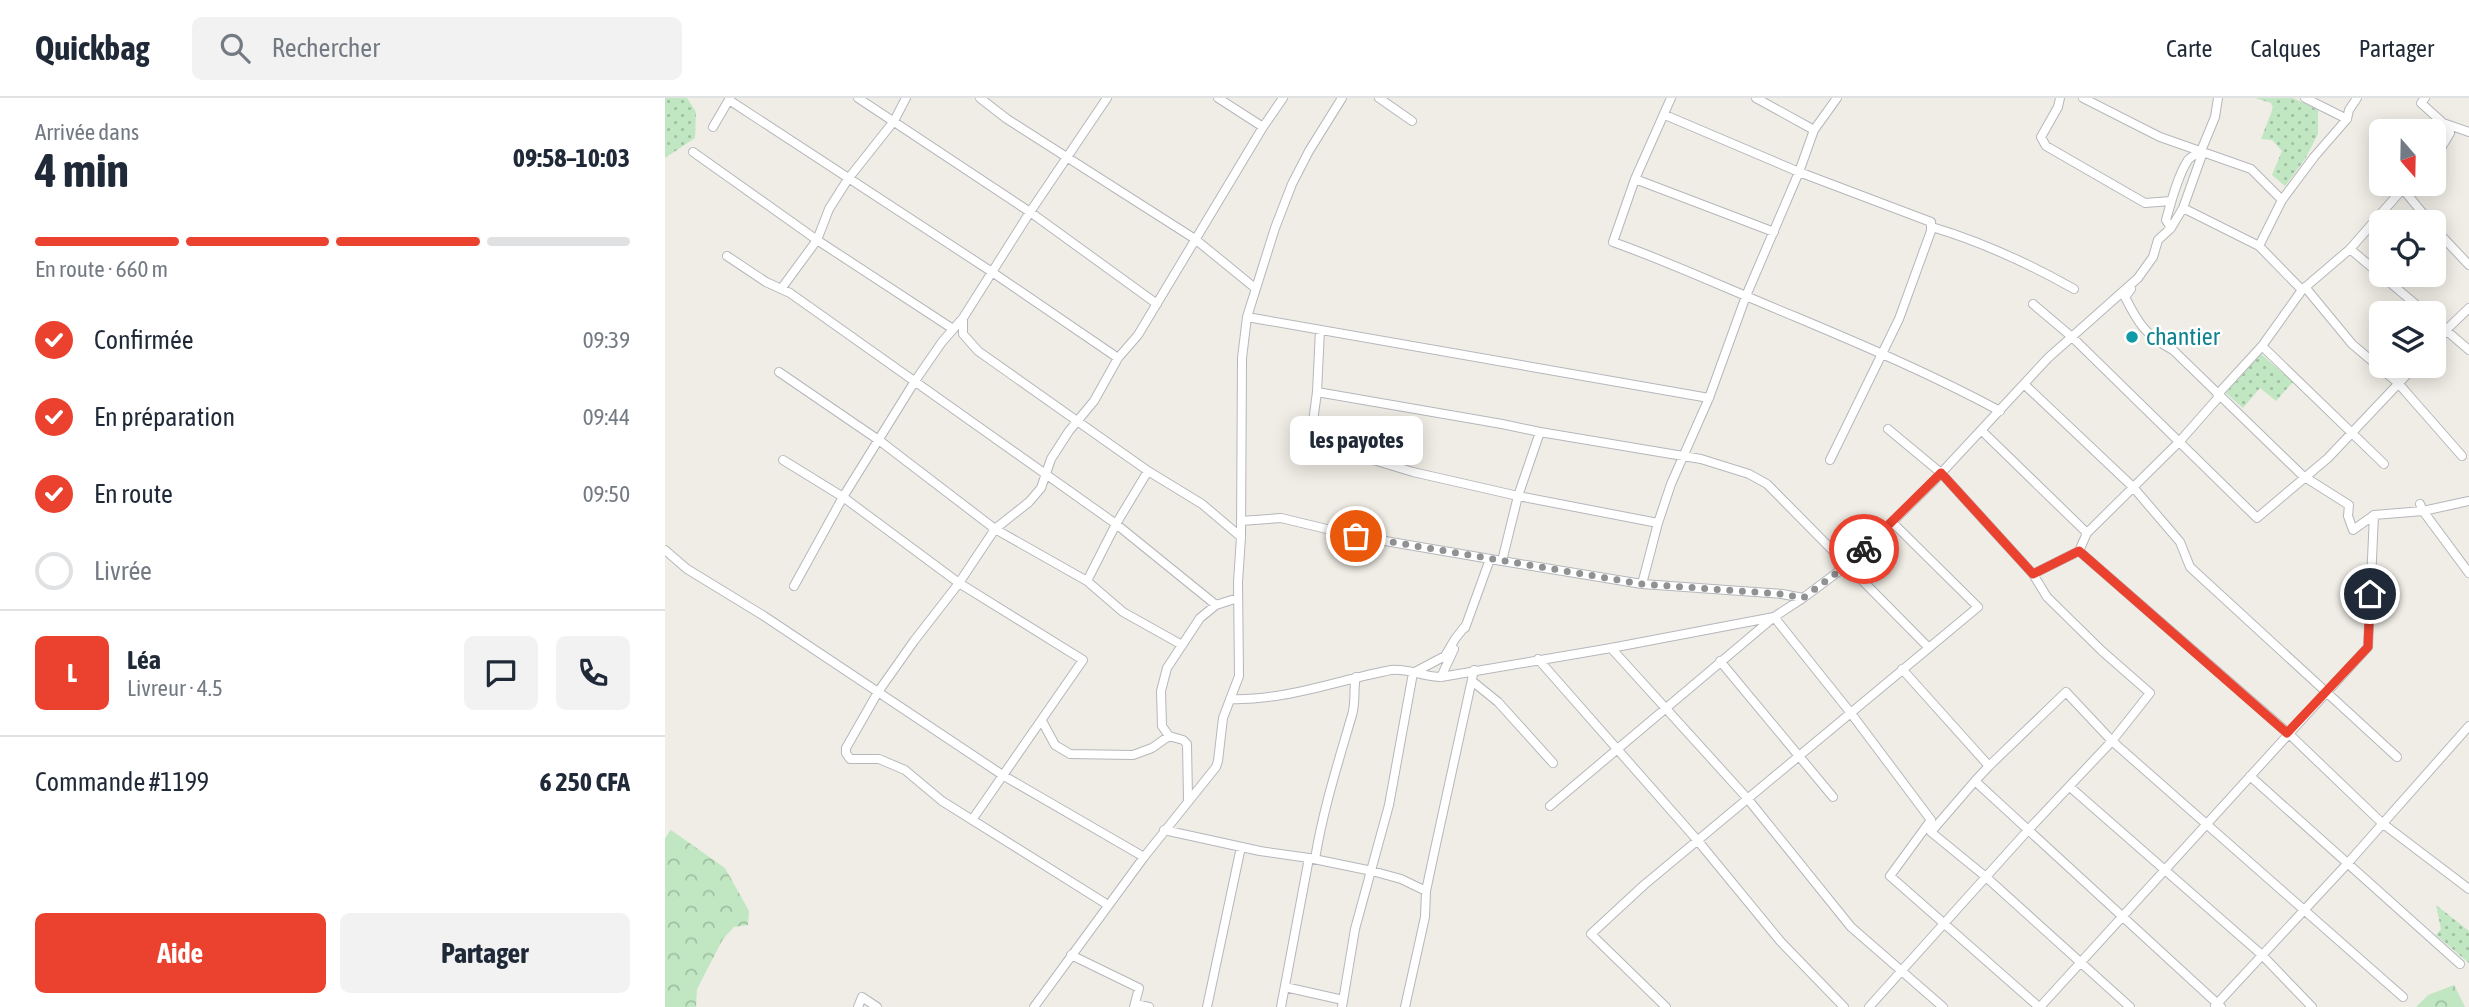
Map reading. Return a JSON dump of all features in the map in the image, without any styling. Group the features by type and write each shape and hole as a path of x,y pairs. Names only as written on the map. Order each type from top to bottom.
{"street":[{"path":"858,98 1030,212 1157,304"},
{"path":"781,289 817,240 829,209 848,179 894,121 906,98"},
{"path":"980,98 1195,239 1255,288"},
{"path":"793,586 915,381 963,318 1107,98"},
{"path":"1218,98 1263,127"},
{"path":"1108,905 942,801 905,770 880,759 855,760 848,757 846,748 878,692 959,583 995,529 1029,502 1047,475 1046,470 1051,459 1094,401 1118,358 1126,351 1157,304 1283,98"},
{"path":"1034,1007 1144,856 1216,767 1223,718 1239,676 1242,358 1247,317 1292,184 1340,102 1329,98"},
{"path":"1379,98 1412,121"},
{"path":"1671,98 1635,179 1613,242 1678,265 1882,352 2000,411"},
{"path":"1756,98 1814,130"},
{"path":"1642,584 1658,523 1709,398 1746,296 1814,130 1837,98"},
{"path":"2060,98 2058,107 2041,137 2046,146 2145,203 2171,201"},
{"path":"2083,98 2160,137 2251,169 2282,200"},
{"path":"2218,98 2215,117 2183,208 2171,228 2158,240 2153,257 2125,297 2140,327 2173,350 2303,477 2349,505 2348,516 2353,530 2374,515 2469,501"},
{"path":"2305,98 2347,119"},
{"path":"2259,246 2282,200 2313,158 2347,119 2357,98"},
{"path":"2425,98 2421,103 2439,119"},
{"path":"713,127 730,99 1118,358"},
{"path":"1665,115 1799,172 1927,220 1932,227 1979,241 2074,289"},
{"path":"2447,124 2469,132"},
{"path":"693,152 817,240 953,329"},
{"path":"2171,228 2166,220 2171,201 2189,159 2202,152"},
{"path":"1635,179 1774,232"},
{"path":"2033,574 2079,551 2087,533 2180,441 2217,400 2218,394 2262,346 2304,289 2350,249 2396,196"},
{"path":"2183,208 2259,246 2304,289 2352,344 2397,383 2462,456"},
{"path":"1830,460 1910,294 1932,227"},
{"path":"2446,242 2469,265"},
{"path":"2350,249 2412,301"},
{"path":"727,256 766,282 790,292 1116,524 1216,605"},
{"path":"1550,806 1774,617 1846,566 1941,473 2048,358 2139,278"},
{"path":"2033,304 2072,337 2257,518 2327,458 2402,378"},
{"path":"2469,308 2446,330 2469,350"},
{"path":"1247,317 1709,398"},
{"path":"963,318 963,334 970,344 1148,471 1202,504 1241,537"},
{"path":"1320,330 1317,392 1310,444 1313,452 1321,456 1370,460 1518,496 1658,523"},
{"path":"2262,346 2384,464"},
{"path":"779,372 880,441 995,529 1087,581 1123,612 1182,645"},
{"path":"2025,385 2133,487 2180,542 2190,567 2397,758"},
{"path":"1317,392 1701,459 1749,474 1767,484 1929,648"},
{"path":"1869,1007 2112,741 2150,692 2102,651 2047,597 2033,574 1941,473 1888,429"},
{"path":"1981,430 2087,533"},
{"path":"1502,561 1518,496 1540,432"},
{"path":"783,460 843,498 959,583 1083,660 972,820"},
{"path":"1087,581 1116,524 1148,471"},
{"path":"2421,508 2469,573"},
{"path":"1931,820 1889,876 2040,1007 2368,647 2374,515"},
{"path":"1241,521 1281,518 1356,536 1642,584 1803,598"},
{"path":"1666,1007 1591,934 1644,885 1978,607 1892,522"},
{"path":"665,550 687,569 764,616 1004,776 1144,856"},
{"path":"2079,551 2287,733 2382,823 2469,889"},
{"path":"1441,677 1466,625 1490,559"},
{"path":"1188,800 1187,744 1183,740 1168,736 1162,726 1161,691 1167,668 1201,618 1216,605 1238,598"},
{"path":"1230,699 1286,695 1399,669 1441,677 1774,617"},
{"path":"1774,617 1931,820 1931,832"},
{"path":"1413,673 1445,656 1466,625"},
{"path":"1611,648 1747,798 1851,927 1943,1007"},
{"path":"1538,659 1698,841 1781,942 1844,1007"},
{"path":"1720,661 1833,797"},
{"path":"1902,669 1989,766"},
{"path":"1405,1007 1425,917 1426,891 1474,670"},
{"path":"1285,987 1342,1003 1355,929 1389,805 1413,673"},
{"path":"1281,1007 1312,858 1334,771 1353,714 1356,677"},
{"path":"1472,681 1498,702 1553,763"},
{"path":"1931,832 1989,766 2066,692 2112,741 2403,997"},
{"path":"1042,721 1055,745 1070,754 1133,755 1151,748 1168,736"},
{"path":"1975,781 2218,1006 2469,726"},
{"path":"2250,776 2460,964"},
{"path":"2070,787 2262,955 2312,1007"},
{"path":"1164,830 1372,871 1401,878 1426,891"},
{"path":"1931,832 1986,877 2130,1007"},
{"path":"1207,1007 1241,847"},
{"path":"1071,956 1139,988 1134,1005 1149,1007"},
{"path":"858,1007 862,997 877,1007"}],"green space":[{"path":"665,98 687,98 696,112 695,138 665,158"},
{"path":"2255,98 2293,98 2318,110 2318,134 2305,159 2285,186 2272,175 2282,151 2272,140 2261,139 2273,108 2271,103"},
{"path":"2261,354 2293,382 2276,401 2260,388 2243,408 2226,393"},
{"path":"671,830 725,868 749,911 748,925 734,927 723,939 697,989 696,1007 665,1007 665,838"},
{"path":"2436,905 2469,931 2469,963 2436,935 2441,929"},
{"path":"2454,985 2465,1007 2416,1007 2428,995"}],"way so far":[{"path":"1356,536 1642,584 1803,598 1864,549"}],"place":[{"name":"chantier","path":"2132,337"},
{"name":"les payotes","path":"1356,536"}],"route":[{"path":"1864,549 1941,473 2033,574 2079,551 2287,733 2368,647 2370,594"}]}
